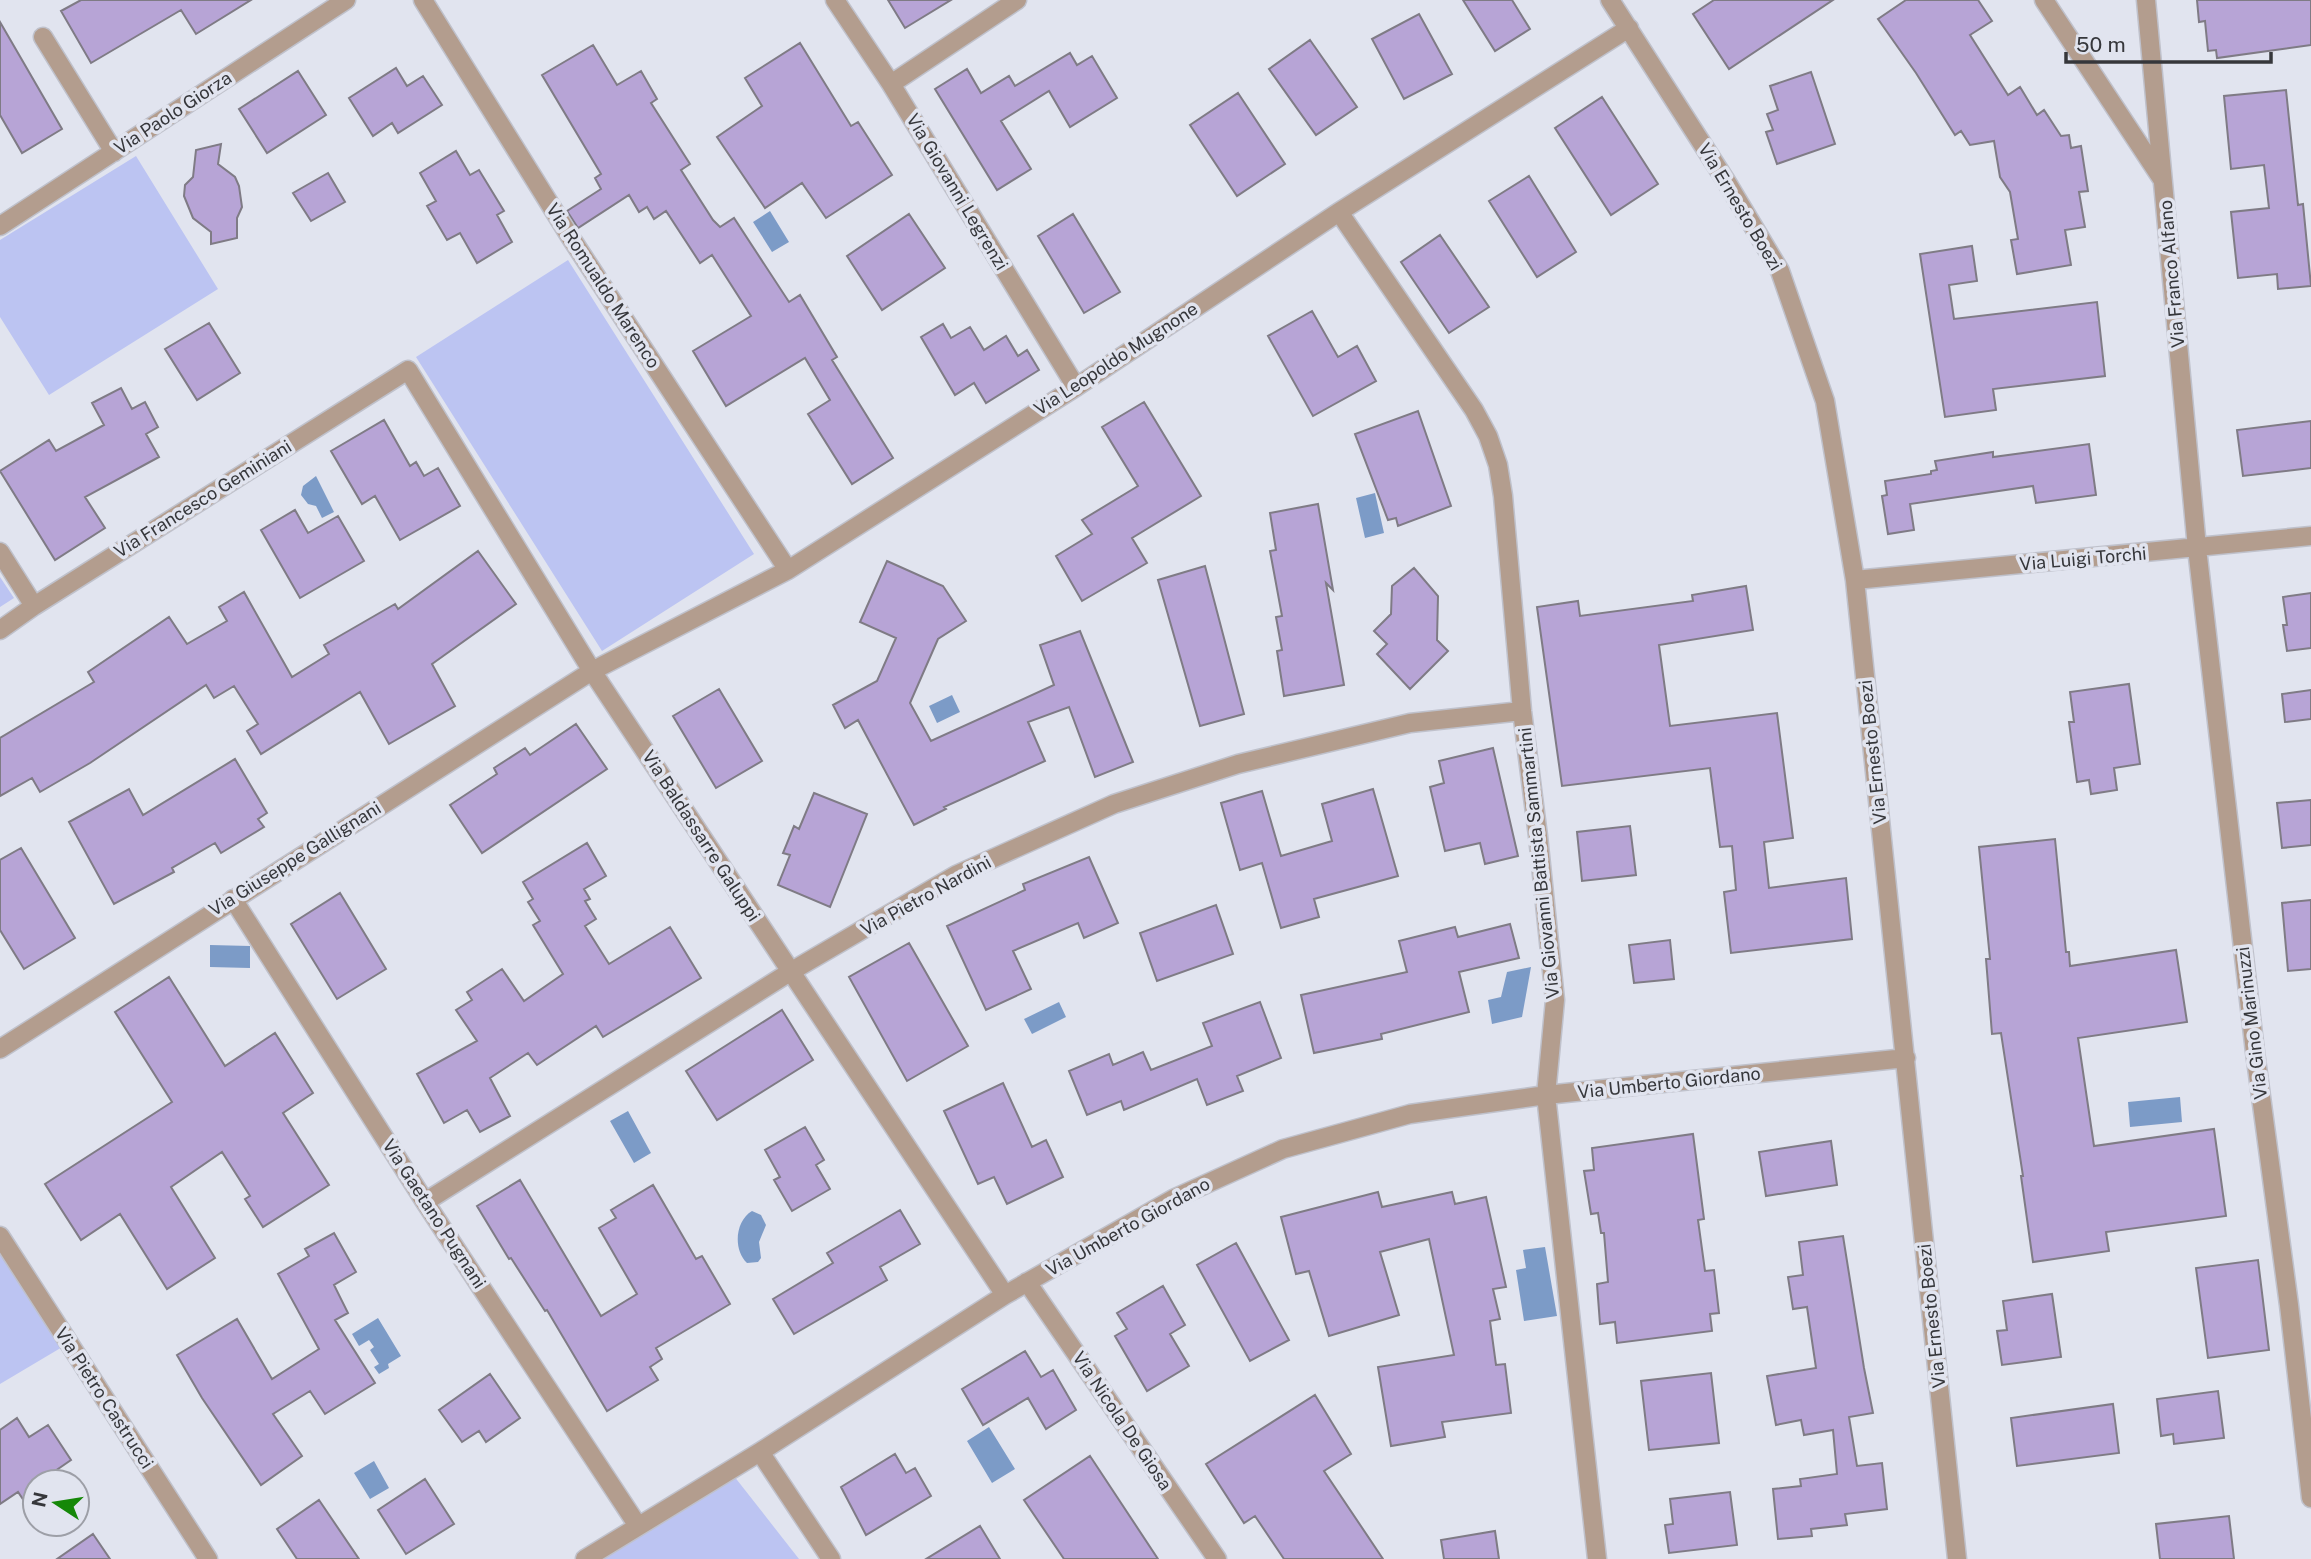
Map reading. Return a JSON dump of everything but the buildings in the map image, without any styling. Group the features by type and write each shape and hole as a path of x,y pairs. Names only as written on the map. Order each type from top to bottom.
{"street":[{"name":"Via Paolo Giorza","path":"0,226 346,0"},
{"name":"Via Romualdo Marenco","path":"423,0 569,235 788,570"},
{"name":"Via Giovanni Legrenzi","path":"835,0 891,84 1076,387"},
{"path":"891,84 1017,0"},
{"name":"Via Ernesto Boezi","path":"1610,0 1780,271 1825,401 1855,580 1957,1559"},
{"path":"2044,0 2163,182"},
{"name":"Via Franco Alfano","path":"2146,0 2197,548"},
{"name":"Via Leopoldo Mugnone","path":"592,671 788,570 1076,387 1339,212 1629,28"},
{"path":"43,37 114,152"},
{"name":"Via Giovanni Battista Sammartini","path":"1339,212 1459,385 1488,436 1503,496 1522,711 1555,1000 1546,1095 1597,1559"},
{"name":"Via Francesco Geminiani","path":"0,630 408,370"},
{"name":"Via Baldassarre Galuppi","path":"408,370 592,671 1005,1294"},
{"name":"Via Luigi Torchi","path":"1855,580 2311,536"},
{"name":"Via Gino Marinuzzi","path":"2197,548 2255,1052 2289,1305 2311,1498"},
{"path":"0,552 34,606"},
{"name":"Via Giuseppe Gallignani","path":"0,1049 592,671"},
{"name":"Via Pietro Nardini","path":"425,1202 790,972 956,875 1114,804 1238,764 1397,726 1522,711"},
{"name":"Via Gaetano Pugnani","path":"233,899 425,1202 638,1526"},
{"name":"Via Umberto Giordano","path":"585,1559 760,1452 1005,1294 1173,1199 1283,1149 1410,1114 1546,1095 1906,1058"},
{"name":"Via Pietro Castrucci","path":"0,1236 208,1559"},
{"name":"Via Nicola De Giosa","path":"1027,1282 1217,1559"},
{"path":"760,1452 831,1559"}],"shaded area":[{"path":"136,156 218,289 49,395 0,317 0,240"},
{"path":"770,211 789,242 772,252 753,222"},
{"path":"568,260 754,554 602,651 416,357"},
{"path":"316,476 334,512 322,518 316,506 308,504 301,495 303,486"},
{"path":"1375,493 1384,533 1365,538 1356,498"},
{"path":"0,577 14,598 0,607"},
{"path":"952,695 960,712 937,723 929,706"},
{"path":"210,945 250,946 250,968 210,967"},
{"path":"1531,967 1522,1017 1492,1024 1488,1000 1501,997 1507,972"},
{"path":"1059,1002 1066,1017 1032,1034 1024,1019"},
{"path":"2180,1097 2182,1122 2130,1127 2128,1102"},
{"path":"628,1111 651,1153 634,1163 610,1121"},
{"path":"752,1211 761,1215 766,1225 759,1242 761,1258 758,1262 747,1263 739,1251 738,1236 742,1222"},
{"path":"0,1239 69,1343 0,1384"},
{"path":"1545,1247 1557,1316 1524,1321 1516,1270 1526,1268 1523,1250"},
{"path":"378,1318 401,1356 379,1374 374,1367 379,1364 370,1350 374,1347 369,1340 359,1346 352,1334"},
{"path":"989,1427 1015,1469 992,1483 967,1441"},
{"path":"374,1461 389,1488 370,1499 354,1473"},
{"path":"730,1471 799,1559 587,1559"}]}
